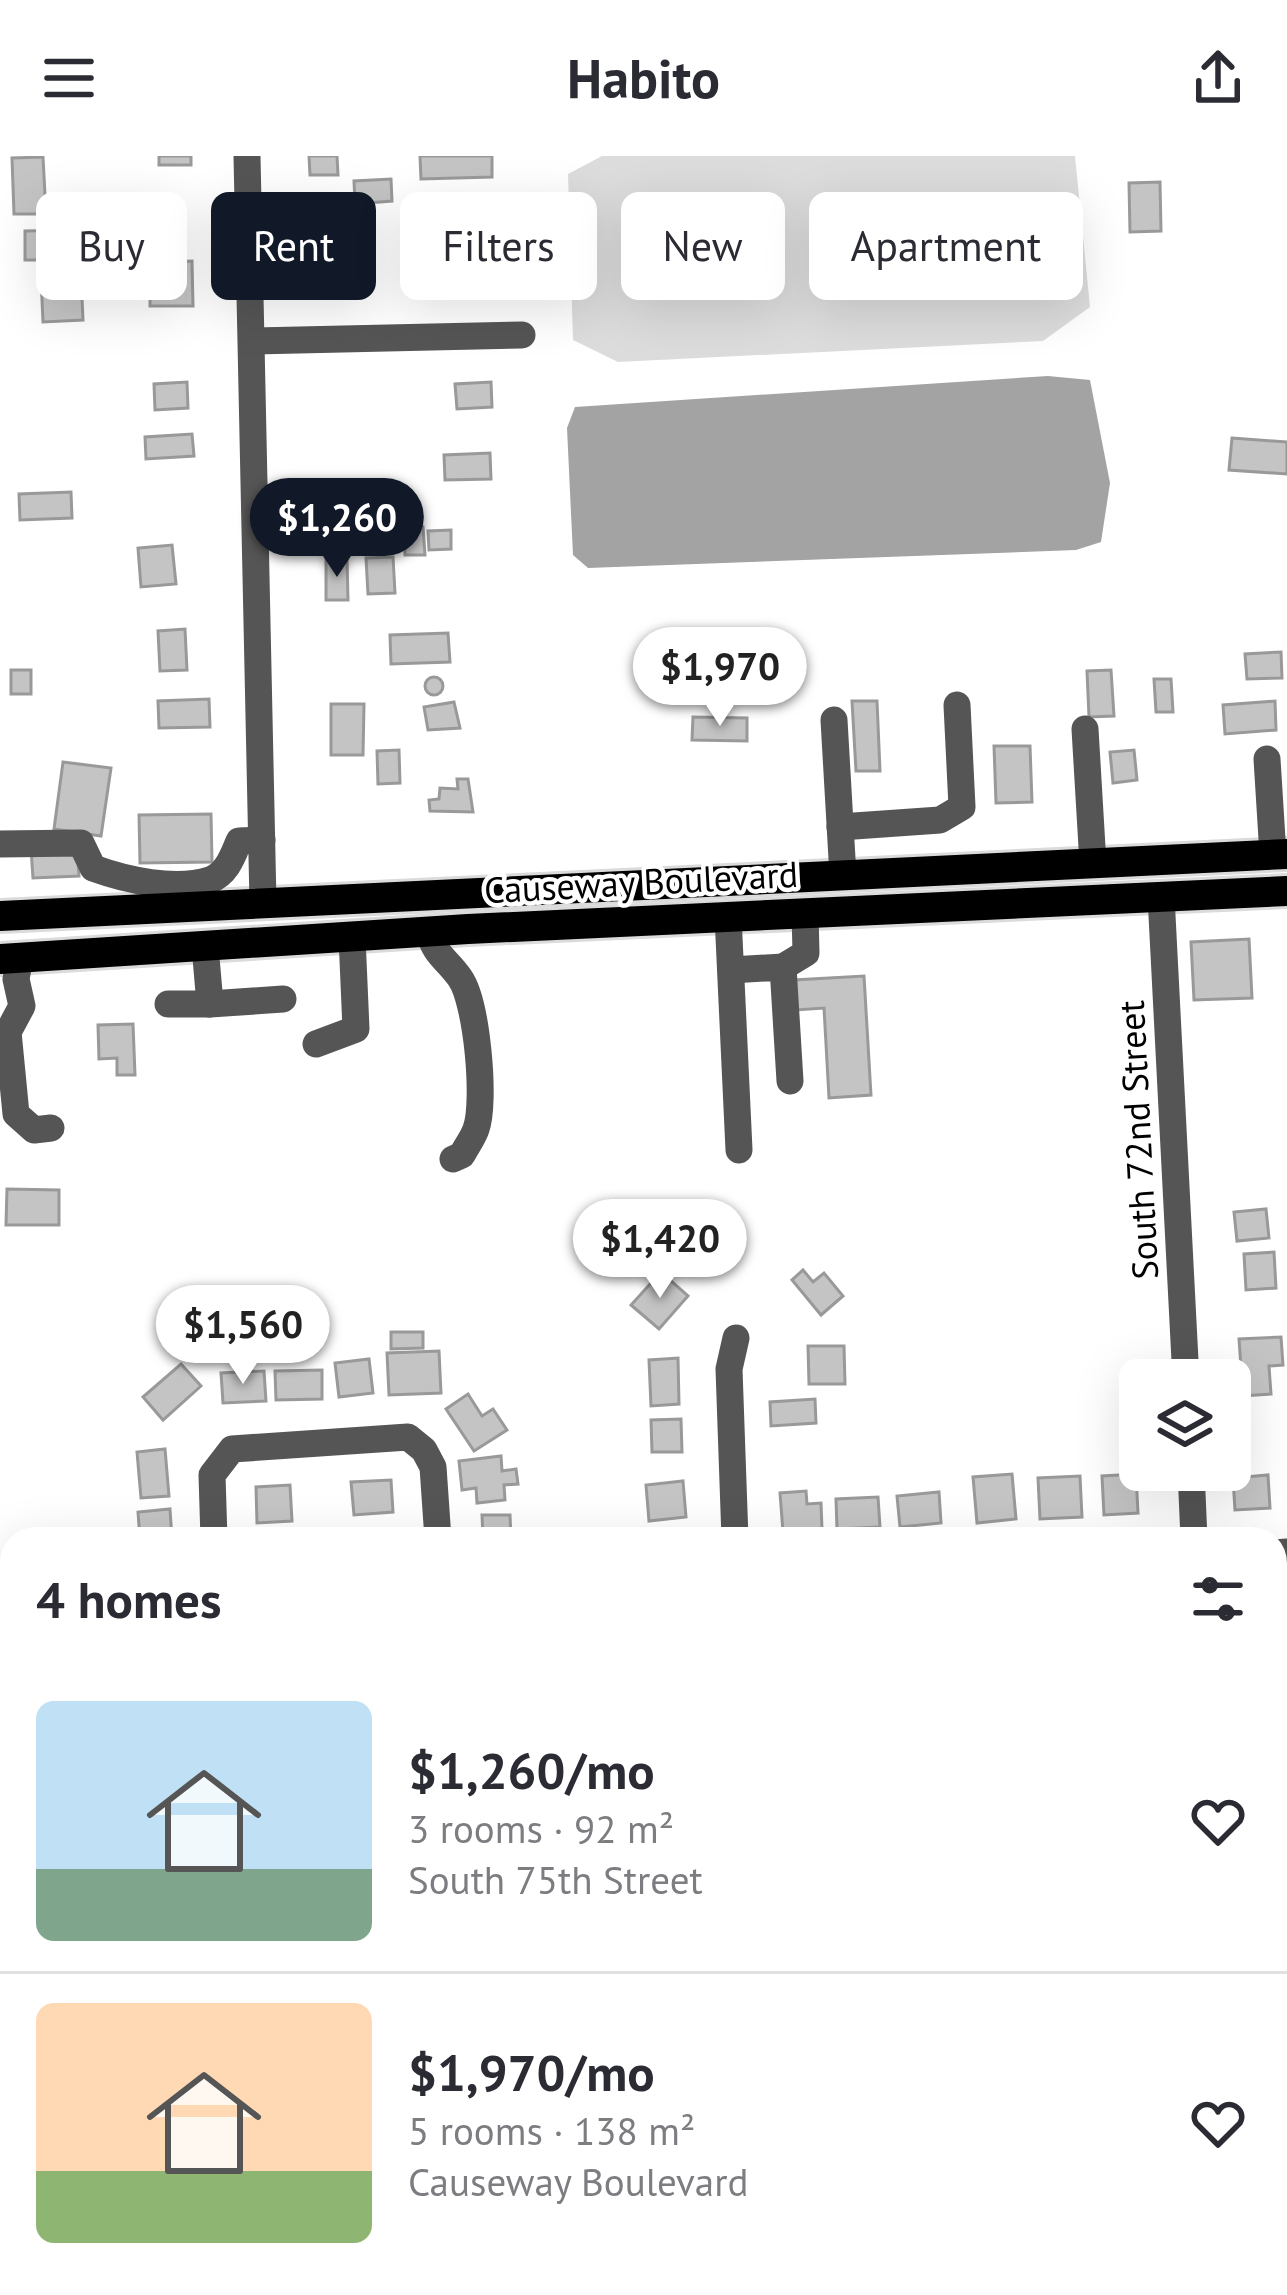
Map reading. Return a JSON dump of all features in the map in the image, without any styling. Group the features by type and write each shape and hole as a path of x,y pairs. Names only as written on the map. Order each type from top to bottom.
{"main road":[{"name":"Causeway Boulevard","path":"0,916 95,911 175,894 263,903 1280,855"},
{"name":"Causeway Boulevard","path":"7,954 1287,891"},
{"path":"7,954 243,925 258,917 263,903"}],"street":[{"path":"248,156 263,903"},
{"path":"252,341 522,335"},
{"path":"840,827 940,820 962,807 957,705"},
{"path":"730,970 783,968 806,953 819,912 838,876 834,721"},
{"path":"1085,729 1093,864"},
{"path":"1267,759 1280,855"},
{"path":"93,868 175,894 212,880 228,866 239,841 262,840"},
{"path":"0,844 81,843 93,868 95,911"},
{"name":"South 72nd Street","path":"1161,896 1185,1359"},
{"path":"728,916 739,1150"},
{"path":"429,932 434,952 459,975 470,1002 477,1045 478,1126 462,1155 453,1159"},
{"path":"316,1044 356,1029 352,937"},
{"path":"205,946 210,1004"},
{"path":"7,954 22,1006 8,1032 16,1114 34,1130 51,1128"},
{"path":"783,968 790,1081"},
{"path":"168,1004 283,999"},
{"path":"735,1527 729,1370 736,1338"},
{"path":"214,1527 212,1474 224,1456 241,1445 401,1436 420,1444 433,1467 437,1527"},
{"path":"1192,1491 1193,1527"}],"shaded area":[{"path":"602,156 1075,156 1079,192 809,192 809,300 1083,300 1083,237 1090,307 1043,341 618,362 573,340 572,300 597,300 597,192 569,192 568,174"},
{"path":"1048,376 1090,380 1110,483 1101,542 1076,550 588,568 573,555 567,428 575,407"}],"building":[{"path":"159,156 191,156 191,165 159,165"},
{"path":"309,156 337,156 338,175 310,175"},
{"path":"420,156 492,156 492,177 421,179"},
{"path":"43,157 45,192 36,192 36,214 14,214 12,158"},
{"path":"391,179 392,201 376,202 376,192 354,192 354,181"},
{"path":"1160,182 1161,231 1130,232 1129,183"},
{"path":"25,231 36,231 36,260 25,260"},
{"path":"187,261 192,261 193,306 150,306 150,300 187,300"},
{"path":"42,300 82,300 83,320 43,322"},
{"path":"187,382 188,408 155,410 154,384"},
{"path":"491,382 492,407 457,409 455,384"},
{"path":"192,434 194,456 146,459 145,437"},
{"path":"1232,438 1287,442 1287,474 1229,470"},
{"path":"490,453 491,479 445,480 444,455"},
{"path":"361,490 362,516 306,519 304,494"},
{"path":"71,492 72,518 20,520 19,494"},
{"path":"404,527 423,527 425,555 405,555"},
{"path":"451,530 451,549 429,550 428,531"},
{"path":"172,545 176,584 141,587 138,548"},
{"path":"393,557 395,593 368,594 366,558"},
{"path":"326,559 347,559 348,600 326,600"},
{"path":"185,629 187,670 160,671 158,631"},
{"path":"448,633 450,662 391,664 390,635"},
{"path":"1281,652 1282,678 1247,679 1245,654"},
{"path":"11,670 31,670 31,694 11,694"},
{"path":"1111,670 1114,716 1089,717 1087,671"},
{"path":"434,677 443,686 434,695 425,686"},
{"path":"1154,679 1171,679 1173,712 1156,712"},
{"path":"209,699 210,727 159,728 158,701"},
{"path":"852,701 877,701 880,771 856,771"},
{"path":"1275,701 1276,730 1225,734 1223,705"},
{"path":"454,702 460,728 428,730 424,707"},
{"path":"331,704 364,704 363,755 331,755"},
{"path":"693,717 747,718 747,741 692,740"},
{"path":"994,746 1030,746 1032,802 996,803"},
{"path":"399,750 400,783 378,784 377,751"},
{"path":"1134,750 1137,780 1113,783 1110,752"},
{"path":"63,762 111,768 101,836 54,829"},
{"path":"457,779 468,779 473,812 430,811 429,800 439,799 440,788 458,789"},
{"path":"211,814 212,862 140,863 139,815"},
{"path":"77,848 79,876 33,878 31,849"},
{"path":"1249,939 1252,998 1194,1000 1191,942"},
{"path":"864,976 871,1095 829,1098 824,1008 796,1010 794,980"},
{"path":"133,1024 135,1075 117,1075 117,1058 99,1059 98,1025"},
{"path":"7,1189 59,1190 59,1225 6,1225"},
{"path":"1266,1209 1269,1238 1237,1241 1234,1212"},
{"path":"1274,1252 1276,1288 1246,1290 1244,1254"},
{"path":"803,1270 813,1282 824,1273 843,1296 821,1315 792,1280"},
{"path":"661,1272 688,1296 659,1329 631,1305"},
{"path":"391,1332 423,1332 423,1348 391,1349"},
{"path":"1281,1337 1283,1365 1269,1366 1271,1394 1251,1395 1251,1359 1240,1359 1239,1339"},
{"path":"808,1346 844,1346 845,1384 809,1384"},
{"path":"439,1351 441,1393 389,1395 387,1353"},
{"path":"678,1358 679,1404 651,1406 649,1360"},
{"path":"369,1359 373,1393 339,1397 335,1363"},
{"path":"181,1364 201,1386 163,1420 143,1397"},
{"path":"322,1370 322,1399 276,1400 275,1371"},
{"path":"264,1371 266,1401 223,1403 221,1373"},
{"path":"468,1394 482,1416 493,1409 507,1430 474,1451 446,1409"},
{"path":"815,1399 816,1423 771,1426 770,1402"},
{"path":"681,1419 682,1452 652,1452 651,1420"},
{"path":"165,1449 169,1496 141,1498 137,1452"},
{"path":"501,1456 502,1471 516,1469 518,1484 504,1485 505,1500 477,1503 476,1488 462,1490 459,1461"},
{"path":"1012,1474 1016,1519 977,1523 973,1477"},
{"path":"1119,1475 1119,1491 1137,1491 1138,1513 1104,1515 1102,1476"},
{"path":"1268,1475 1270,1508 1235,1510 1234,1491 1251,1491 1251,1476"},
{"path":"1080,1476 1082,1517 1040,1519 1038,1478"},
{"path":"391,1480 393,1512 354,1515 351,1482"},
{"path":"683,1481 686,1517 649,1521 646,1485"},
{"path":"290,1485 292,1521 257,1523 256,1487"},
{"path":"806,1491 807,1504 821,1503 822,1527 783,1527 780,1493"},
{"path":"939,1492 941,1523 900,1527 897,1496"},
{"path":"878,1497 880,1527 837,1527 836,1499"},
{"path":"170,1509 171,1527 139,1527 138,1512"},
{"path":"482,1515 510,1515 510,1527 482,1527"}]}
